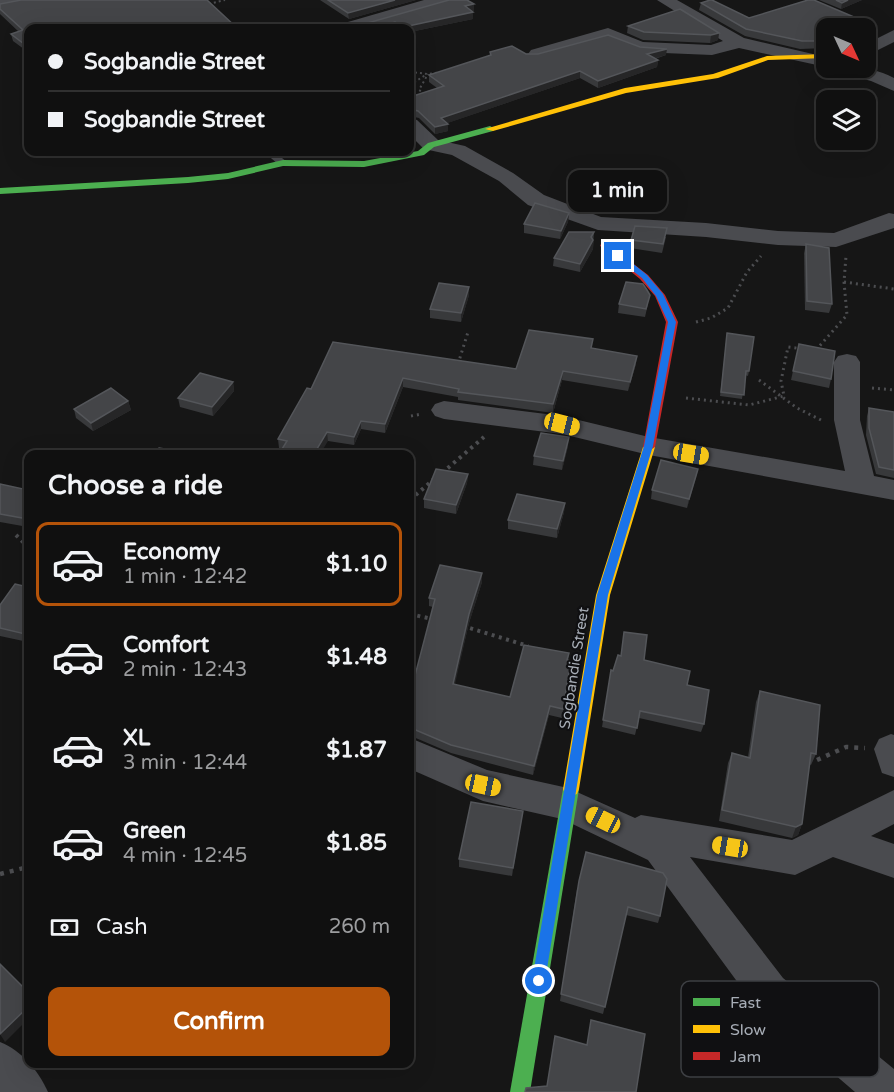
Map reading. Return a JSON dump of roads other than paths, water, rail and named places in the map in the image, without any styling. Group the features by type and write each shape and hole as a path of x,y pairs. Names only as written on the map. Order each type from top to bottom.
{"street":[{"path":"0,4 18,0"},
{"path":"361,24 442,0"},
{"path":"665,0 738,42 816,59"},
{"path":"537,54 608,33 640,47 712,50 738,42"},
{"path":"876,45 894,35"},
{"path":"414,154 421,153 431,145 625,91 715,76 767,58 816,56"},
{"path":"876,76 894,85"},
{"path":"414,128 431,145 458,150 506,177 536,200 597,224 706,230 778,238 836,240 888,220 894,220"},
{"path":"0,191 188,180 228,176 283,163 364,164 405,156"},
{"name":"Sogbandie Street","path":"520,1092 603,595 649,446 672,322 660,295 644,277 604,245"},
{"path":"847,362 847,420 862,485"},
{"path":"444,410 562,424 649,446 894,490"},
{"path":"414,755 483,785 568,804 661,848 761,981"},
{"path":"620,828 795,858 894,806"},
{"path":"830,839 894,861"},
{"path":"0,1063 26,1092"},
{"path":"870,1077 888,1092"}],"lane":[{"path":"274,156 283,163"}]}
